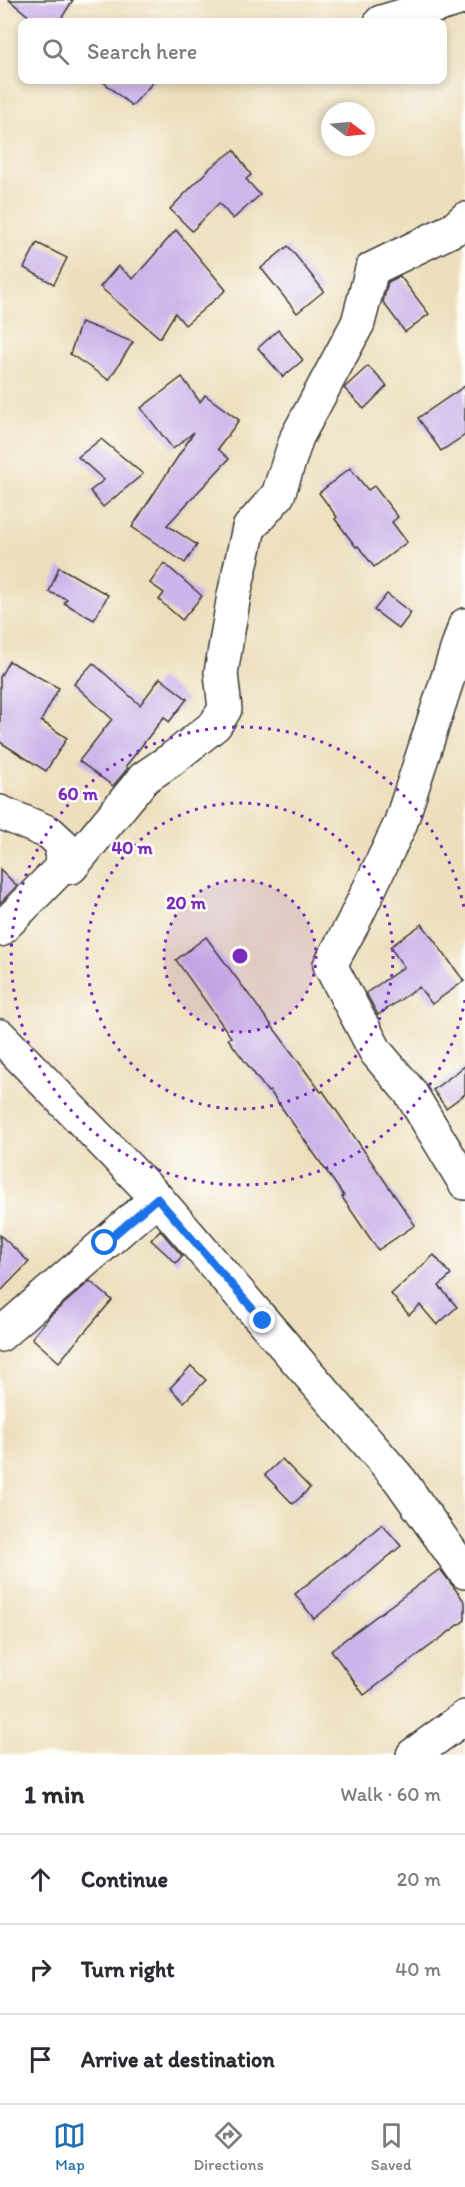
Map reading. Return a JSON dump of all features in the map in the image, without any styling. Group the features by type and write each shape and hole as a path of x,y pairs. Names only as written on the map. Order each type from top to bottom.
{"street":[{"path":"395,18 456,0"},
{"path":"61,868 71,867 144,778 215,725 225,709 221,674 234,596 249,528 278,495 297,437 358,323 372,269 454,229 465,219"},
{"path":"465,625 400,825 330,965 376,1052 410,1092 465,1183"},
{"path":"0,812 50,833 63,845 61,868 0,930"},
{"path":"0,1036 157,1198 400,1480 465,1572"},
{"path":"0,1335 157,1198"},
{"path":"413,1755 465,1718"}],"building":[{"path":"9,0 73,0 62,18 31,18"},
{"path":"106,84 151,84 132,106"},
{"path":"234,150 251,175 246,179 260,195 233,219 219,203 192,231 170,209 211,167"},
{"path":"176,230 226,290 185,325 175,313 160,338 100,287 118,266 133,279"},
{"path":"37,243 67,258 54,284 24,268"},
{"path":"288,246 324,291 297,313 261,268"},
{"path":"400,276 429,314 405,332 383,302 388,282"},
{"path":"81,322 133,342 109,380 70,354"},
{"path":"278,330 303,360 283,377 258,348"},
{"path":"368,366 387,386 364,409 344,388"},
{"path":"182,377 200,402 205,395 239,420 218,449 229,459 167,525 197,545 185,563 132,527 194,432 173,449 141,408"},
{"path":"465,386 465,435 441,451 418,418"},
{"path":"101,439 143,474 103,507 90,491 104,480 78,457"},
{"path":"350,468 368,490 374,486 398,517 392,522 407,542 374,567 335,519 337,517 319,493"},
{"path":"164,563 202,596 182,620 159,600 164,593 150,583"},
{"path":"59,567 108,595 94,620 64,603 67,599 49,592"},
{"path":"387,594 411,613 399,629 374,610"},
{"path":"9,661 59,688 41,721 67,738 46,771 0,742 0,677"},
{"path":"93,663 140,705 160,678 187,699 169,722 164,717 113,786 79,761 112,719 74,684"},
{"path":"0,869 17,886 0,903"},
{"path":"422,924 464,981 432,1004 419,987 378,1015 366,993 404,967 390,947"},
{"path":"206,937 321,1092 323,1091 415,1225 378,1250 342,1197 344,1196 270,1091 268,1092 228,1039 231,1037 176,960"},
{"path":"465,1066 465,1094 446,1108 433,1090"},
{"path":"160,1230 182,1256 176,1263 151,1240"},
{"path":"0,1235 29,1262 0,1292"},
{"path":"434,1255 451,1275 439,1286 457,1307 437,1325 420,1305 409,1315 391,1294"},
{"path":"90,1281 112,1300 59,1362 32,1338 50,1316"},
{"path":"191,1366 206,1380 184,1402 170,1388"},
{"path":"282,1459 310,1488 293,1504 265,1475"},
{"path":"382,1524 401,1546 314,1619 295,1594 345,1554 346,1556"},
{"path":"440,1569 465,1602 465,1620 364,1695 331,1650"}],"route":[{"path":"105,1243 157,1198 263,1321"}]}
